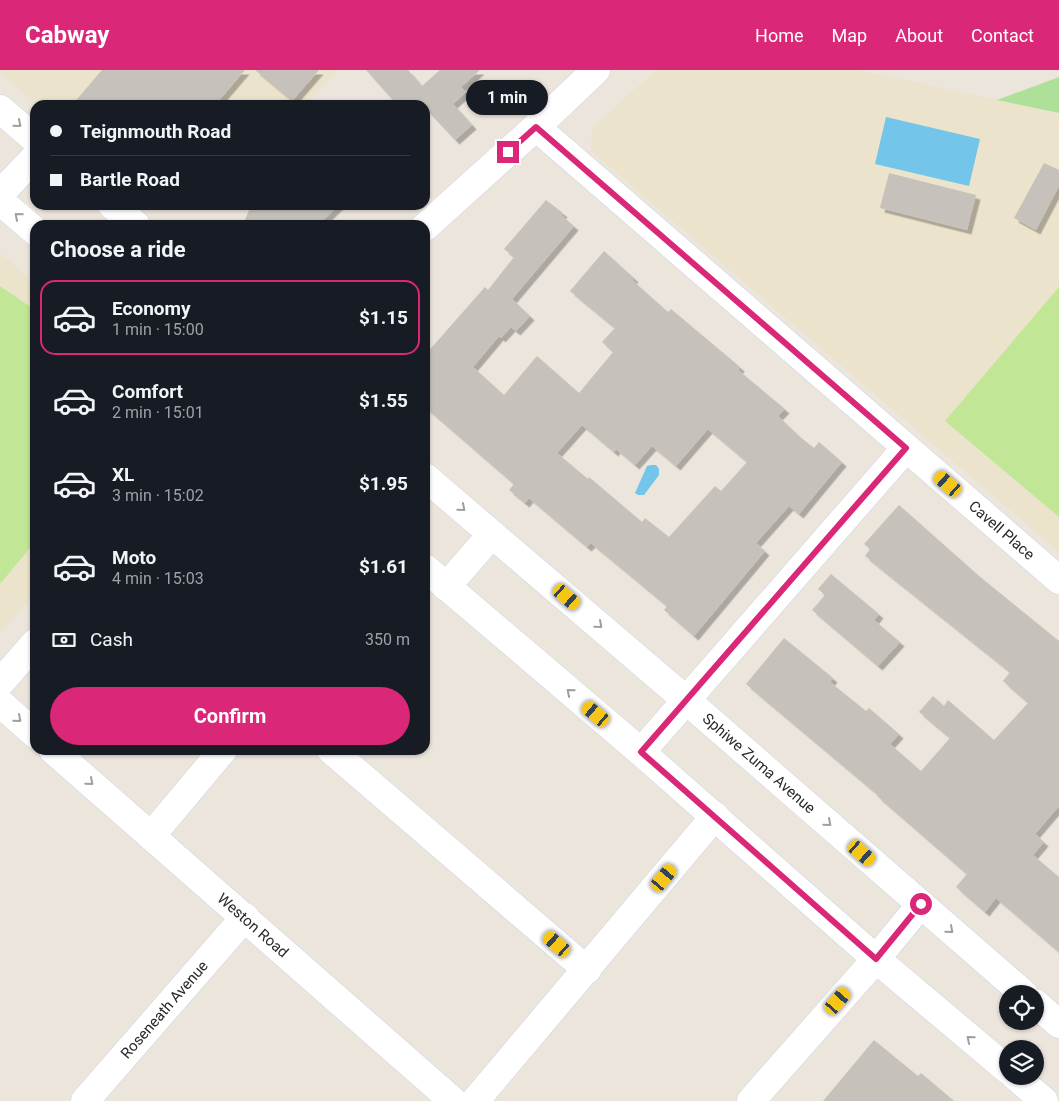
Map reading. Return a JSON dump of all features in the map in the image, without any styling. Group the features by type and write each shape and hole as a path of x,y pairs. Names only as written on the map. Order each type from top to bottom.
{"street":[{"path":"430,222 596,70"},
{"path":"0,109 30,135"},
{"name":"Cavell Place","path":"536,127 1059,580"},
{"path":"0,194 30,162"},
{"path":"0,201 30,227"},
{"path":"118,210 130,220"},
{"path":"641,752 906,448"},
{"name":"Sphiwe Zuma Avenue","path":"430,481 686,700 1014,985"},
{"path":"446,586 492,534"},
{"path":"430,572 715,816 876,959 999,1062"},
{"path":"0,683 30,649"},
{"path":"0,704 30,730"},
{"name":"Weston Road","path":"59,755 453,1101"},
{"path":"151,836 219,755"},
{"path":"337,755 587,970"},
{"path":"475,1101 715,816"},
{"path":"750,1101 876,959 921,904"},
{"name":"Roseneath Avenue","path":"85,1101 245,917"},
{"path":"1044,1011 1059,1024"},
{"path":"1025,1085 1044,1101"}],"shaded area":[{"path":"0,70 339,70 307,100 32,100 0,73"},
{"path":"656,70 860,70 1059,113 1059,552 591,151 592,128"},
{"path":"0,253 30,279 30,600 0,634"}],"green space":[{"path":"1059,77 1059,113 997,100"},
{"path":"0,286 30,307 30,548 0,584"},
{"path":"1059,287 1059,517 945,421"}],"water":[{"path":"886,117 980,139 969,186 875,164"},
{"path":"656,465 659,469 659,475 644,495 638,495 635,493 647,466"}],"building":[{"path":"102,70 245,70 219,100 76,100"},
{"path":"255,70 319,70 293,100"},
{"path":"366,70 408,70 422,86 440,70 480,70 461,87 466,92 453,104 472,125 455,140 430,113 430,100 393,100"},
{"path":"1044,163 1059,170 1059,186 1036,230 1014,218"},
{"path":"889,173 976,195 967,230 880,208"},
{"path":"546,200 563,213 561,215 574,226 512,299 530,316 516,331 511,327 501,338 499,336 473,367 504,395 537,356 579,393 613,352 602,342 615,328 570,291 604,251 634,278 632,280 668,312 671,309 740,367 738,370 785,409 778,416 799,436 814,448 819,442 842,462 799,514 789,506 756,543 765,551 694,636 664,610 667,606 591,543 587,547 529,498 525,503 509,490 514,484 430,411 430,349 485,287 488,290 514,257 504,249","holes":["582,425 614,452 616,449 635,465 652,446 676,466 708,429 747,462 721,491 715,486 669,537 645,518 642,522 589,477 588,479 557,453"]},
{"path":"249,210 334,210 323,220 245,220"},
{"path":"899,505 979,576 1059,641 1059,806 1035,834 1044,842 1033,855 1059,877 1059,952 996,898 985,912 956,887 967,874 878,795 746,684 784,638 833,678 830,682 866,711 869,708 899,734 890,744 921,771 950,738 919,712 933,696 944,706 948,700 994,740 1028,703 1003,681 1010,672 865,556 870,549 864,544"},
{"path":"831,574 879,614 874,620 900,642 878,666 812,610 825,595 818,589"},
{"path":"874,1040 918,1076 921,1073 954,1101 823,1101"}],"route":[{"path":"508,152 536,127 906,448 641,752 876,959 921,904"}]}
